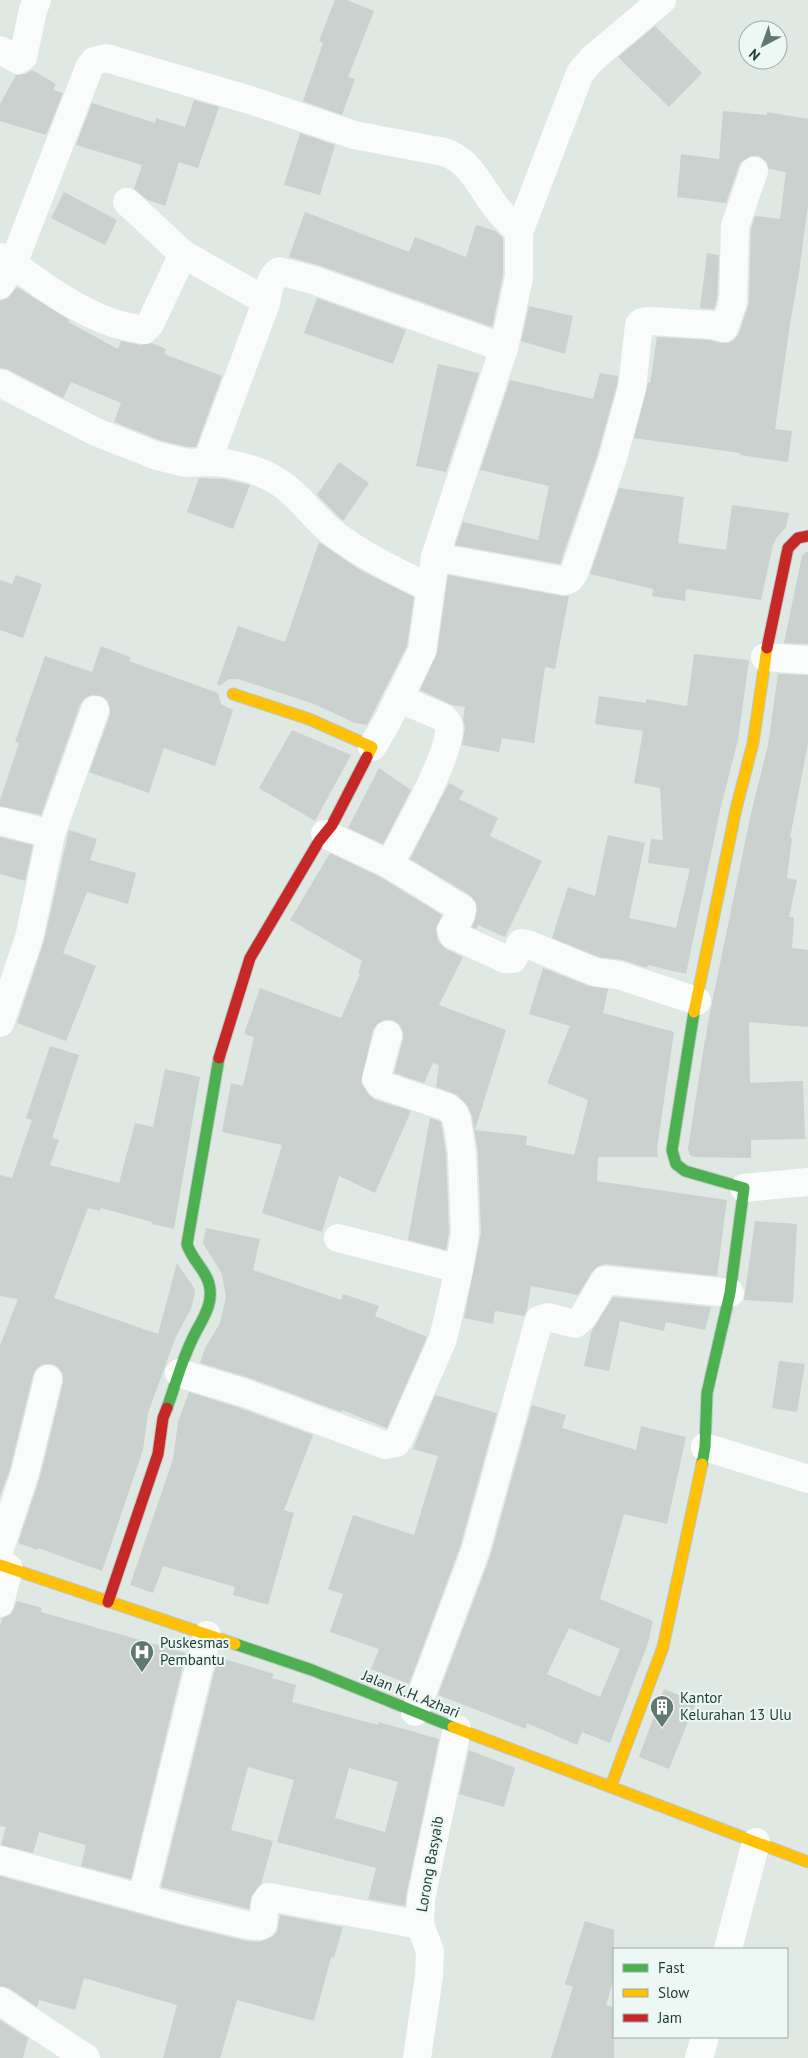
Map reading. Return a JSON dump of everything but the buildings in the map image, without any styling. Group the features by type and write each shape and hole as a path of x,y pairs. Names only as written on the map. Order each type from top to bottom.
{"street":[{"path":"0,50 18,60 23,56 37,0"},
{"path":"108,1602 158,1454 163,1418 191,1341 206,1316 211,1294 209,1282 190,1254 187,1244 219,1059 250,958 319,841 332,826 422,651 435,557 504,348 519,277 519,232 580,74 592,59 662,0"},
{"path":"183,254 150,324 144,330 114,323 84,310 4,269 89,68 94,61 100,58 106,58 250,100 354,135 445,151 459,159 470,170 496,208 519,232"},
{"path":"435,557 565,582 570,579 574,574 612,461 632,388 639,325 642,322 650,321 724,328 733,302 735,226 754,171"},
{"path":"127,202 183,254 266,301"},
{"path":"207,462 266,301 271,280 279,271 504,348"},
{"path":"0,383 96,432 157,456 187,463 225,462 259,473 283,485 334,533 385,566 430,588"},
{"path":"803,537 788,548 764,657 753,743 736,810 697,1001 672,1150 676,1164 685,1171 744,1188 808,1182"},
{"path":"764,657 808,660"},
{"path":"233,694 309,719 372,747"},
{"path":"389,864 442,762 450,728 444,718 398,698"},
{"path":"0,1023 29,938 51,834 95,710"},
{"path":"0,820 51,834"},
{"path":"325,834 389,864 462,909 461,915 451,930 453,935 506,959 512,959 521,943 527,944 595,972 618,975 697,1001"},
{"path":"179,1374 244,1394 384,1445 396,1443 399,1439 444,1339 460,1269 465,1233 462,1154 457,1120 454,1113 447,1107 377,1081 388,1035"},
{"path":"611,1786 663,1647 704,1447 707,1393 730,1293 744,1188"},
{"path":"338,1238 398,1255 460,1269"},
{"path":"415,1712 475,1552 539,1320 548,1317 575,1324 583,1317 605,1280 730,1293"},
{"path":"0,1603 3,1560 48,1379"},
{"path":"704,1447 808,1479"},
{"name":"Jalan K.H. Azhari","path":"3,1560 108,1602 312,1670 457,1729 808,1862"},
{"path":"142,1898 207,1636"},
{"name":"Lorong Basyaib","path":"417,2058 429,1976 430,1951 420,1924 421,1899 457,1729"},
{"path":"728,1948 756,1842"},
{"path":"0,1860 188,1911 256,1926 263,1924 265,1903 268,1897 420,1924"},
{"path":"0,2001 86,2058"},
{"path":"699,2058 705,2038"}],"traffic: fast":[{"path":"694,1012 672,1150 676,1164 685,1171 744,1188 730,1293 707,1393 705,1447 702,1464"},
{"path":"167,1408 184,1358 210,1300 207,1279 187,1244 219,1058"},
{"path":"235,1644 312,1670 453,1727"}],"traffic: slow":[{"path":"694,1012 736,809 753,743 767,648"},
{"path":"233,694 309,719 372,747 367,757"},
{"path":"611,1786 663,1647 702,1464"},
{"path":"0,1565 235,1644"},
{"path":"453,1727 808,1862"}],"traffic: jam":[{"path":"767,648 788,548 798,538 808,536"},
{"path":"219,1058 250,958 319,841 332,825 367,757"},
{"path":"108,1602 158,1454 163,1418 167,1408"}],"place":[{"name":"Puskesmas Pembantu","path":"142,1673"},
{"name":"Kantor Kelurahan 13 Ulu","path":"662,1728"}]}
